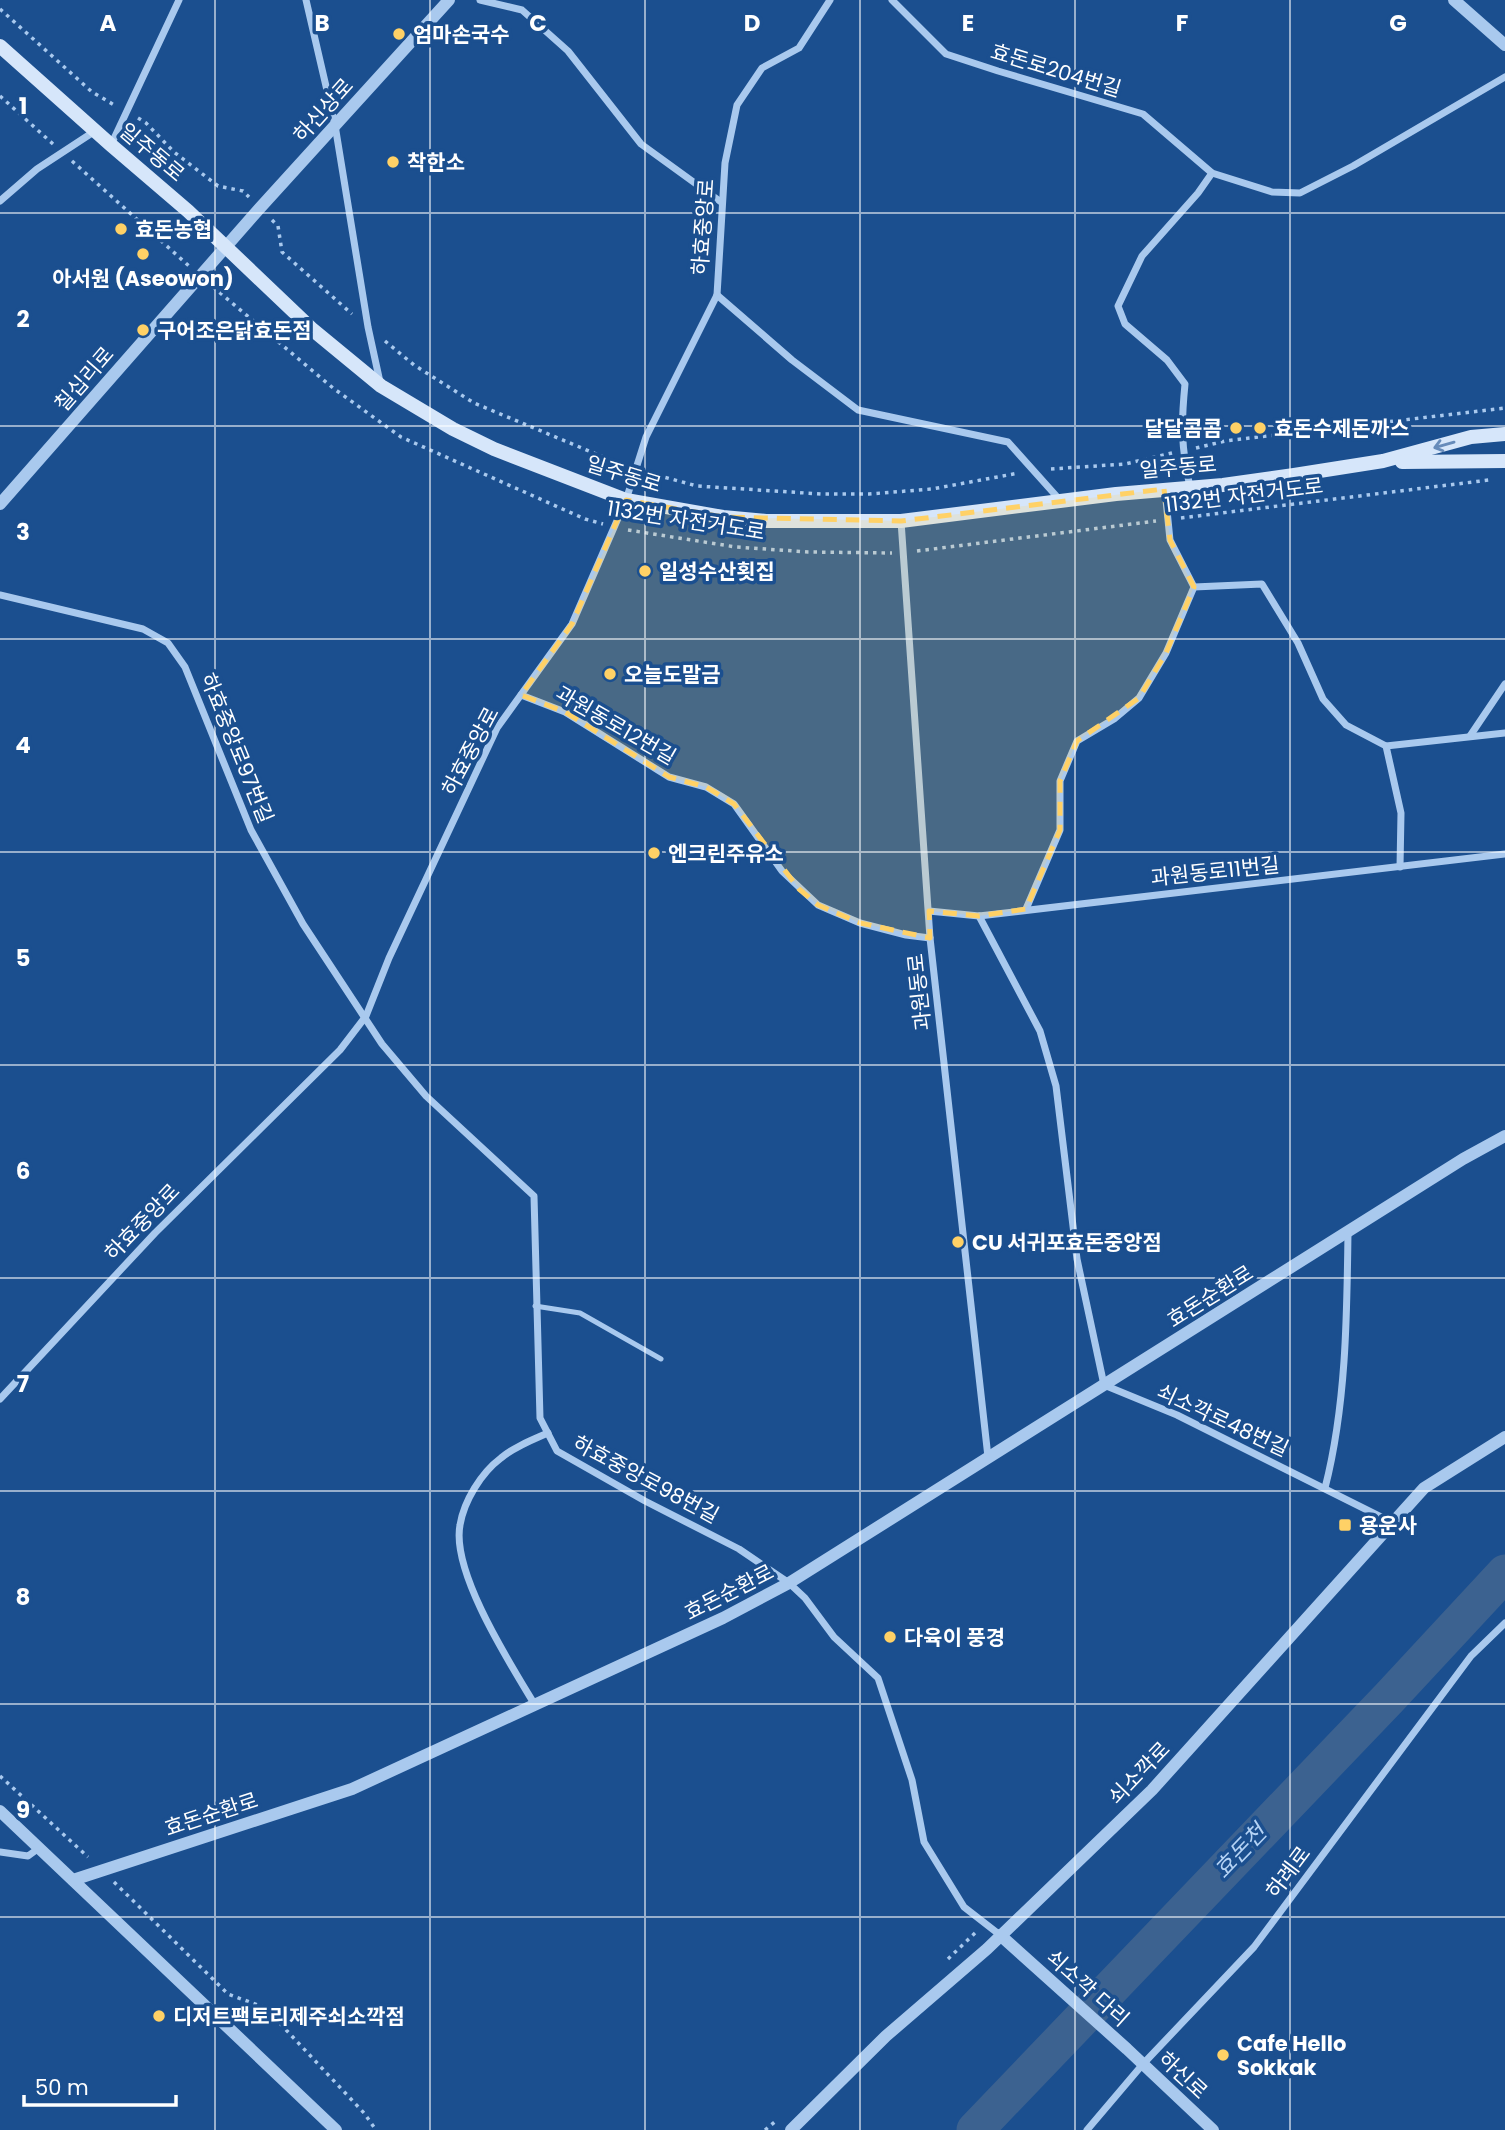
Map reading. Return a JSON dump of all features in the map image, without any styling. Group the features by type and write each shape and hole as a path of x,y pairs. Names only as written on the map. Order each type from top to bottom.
{"main road":[{"name":"일주동로","path":"0,46 188,211 313,330 380,386 453,429 494,449 626,500 723,517 766,521 901,521 1164,489 1223,485 1383,461 1471,437 1505,434"},
{"path":"1471,437 1505,428"},
{"name":"일주동로","path":"1383,461 1505,461"}],"street":[{"path":"110,145 179,0"},
{"path":"306,0 335,125 380,386"},
{"name":"하신상로","path":"226,247 449,0"},
{"path":"480,0 522,10 568,51 641,144 721,202"},
{"name":"하효중앙로","path":"0,1399 146,1243 340,1050 366,1016 389,958 497,727 572,624 626,500 646,437 717,295 725,163 737,105 762,68 799,48 830,0"},
{"name":"효돈로204번길","path":"892,0 946,54 1143,114 1212,173 1272,192 1300,193 1353,166 1505,77"},
{"path":"1454,0 1505,45"},
{"path":"0,201 37,169 95,131"},
{"path":"1190,487 1182,451 1181,424 1185,384 1167,360 1125,324 1118,306 1142,256 1198,193 1212,173"},
{"name":"칠십리로","path":"0,504 226,247"},
{"path":"717,295 792,360 858,410 1008,442 1060,501"},
{"path":"1164,489 1170,540 1194,587"},
{"name":"과원동로","path":"901,521 930,938 989,1459"},
{"path":"1194,587 1262,584 1298,643 1323,699 1346,725 1386,746 1505,733"},
{"path":"1026,909 1059,830 1060,782 1077,741 1114,719 1139,698 1166,653 1194,587"},
{"name":"하효중앙로97번길","path":"0,595 143,629 168,643 185,667 251,830 303,924 366,1016"},
{"path":"1470,736 1505,684"},
{"name":"과원동로12번길","path":"521,695 565,712 669,777 706,787 734,804 782,871 818,905 860,923 930,938"},
{"path":"1386,746 1401,813 1400,867"},
{"name":"과원동로11번길","path":"929,911 979,916 1505,854"},
{"path":"979,916 1040,1031 1055,1086 1077,1259 1104,1385"},
{"name":"하효중앙로98번길","path":"366,1016 382,1044 426,1096 534,1196 540,1418 557,1451 645,1501 739,1549 789,1583 805,1598 834,1637 877,1678 912,1780 924,1842 964,1908 1000,1935"},
{"name":"효돈순환로","path":"73,1880 352,1789 723,1618 789,1583 1463,1159 1505,1136"},
{"path":"1325,1488 1335,1448 1349,1232"},
{"name":"쇠소깍로48번길","path":"1104,1385 1177,1415 1393,1523"},
{"path":"536,1704 493,1635 470,1584 462,1555 459,1527 468,1501 486,1471 502,1457 548,1433"},
{"name":"쇠소깍로","path":"791,2130 887,2036 1000,1935 1152,1790 1424,1488 1505,1437"},
{"name":"하례로","path":"1087,2130 1143,2064 1254,1947 1471,1656 1505,1623"},
{"path":"0,1811 337,2130"},
{"path":"0,1852 27,1856 39,1847"},
{"name":"쇠소깍 다리","path":"1000,1935 1127,2049"},
{"name":"하신로","path":"1127,2049 1213,2130"},
{"path":"1095,2120 1098,2130"}],"lane":[{"path":"535,1306 580,1313 661,1359"}],"path":[{"path":"0,96 60,150"},
{"name":"1132번 자전거도로","path":"70,159 200,276 333,388 401,437 585,519 614,527 736,547 808,552 903,553 1495,480"},
{"name":"1132번 자전거도로","path":"260,209 278,226 282,252 414,365 474,403 627,466"},
{"name":"1132번 자전거도로","path":"639,470 697,486 821,494 869,494 932,489 1032,470 1125,464 1225,441 1505,408"},
{"path":"0,1776 102,1869 228,1994 263,2007 274,2017 364,2113 376,2130"}],"highlighted area":[{"path":"1164,489 1170,540 1194,587 1166,653 1139,698 1077,741 1060,781 1060,830 1026,909 979,916 929,911 930,938 860,923 818,905 799,889 734,804 706,787 669,777 565,712 521,695 572,624 626,500 723,517 901,521"}],"waterway":[{"name":"효돈천","path":"975,2130 1389,1698 1505,1573"}],"place":[{"name":"엄마손국수","path":"399,34"},
{"name":"착한소","path":"393,162"},
{"name":"효돈농협","path":"121,229"},
{"name":"아서원 (Aseowon)","path":"143,254"},
{"name":"구어조은닭효돈점","path":"143,330"},
{"name":"달달콤콤","path":"1236,428"},
{"name":"효돈수제돈까스","path":"1260,428"},
{"name":"일성수산횟집","path":"645,571"},
{"name":"오늘도말금","path":"610,674"},
{"name":"엔크린주유소","path":"654,853"},
{"name":"CU 서귀포효돈중앙점","path":"958,1242"},
{"name":"용운사","path":"1345,1525"},
{"name":"다육이 풍경","path":"890,1637"},
{"name":"디저트팩토리제주쇠소깍점","path":"159,2016"},
{"name":"Cafe Hello Sokkak","path":"1223,2055"}]}
